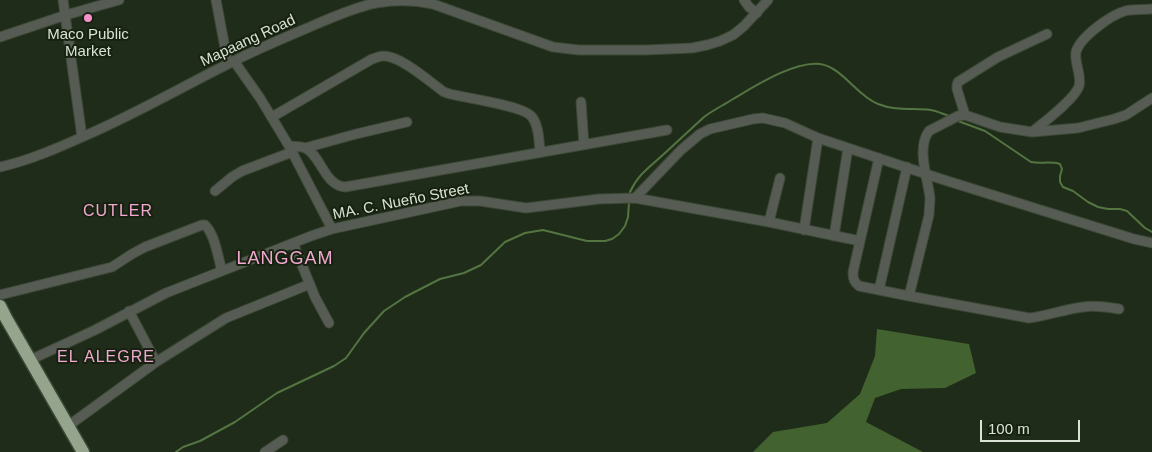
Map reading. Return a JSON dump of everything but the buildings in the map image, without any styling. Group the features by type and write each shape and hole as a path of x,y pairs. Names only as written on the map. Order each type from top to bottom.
{"highway":[{"path":"0,306 3,320 30,360 83,452"}],"street":[{"path":"63,0 82,137"},
{"path":"0,37 119,0"},
{"path":"216,0 231,62 272,116 332,229"},
{"path":"744,0 749,8 757,13"},
{"name":"Mapaang Road","path":"0,167 39,156 82,137 136,112 231,62 324,21 364,6 387,1 418,1 433,4 553,47 579,50 676,49 707,45 732,35 744,26 768,0"},
{"path":"1032,132 1076,92 1080,79 1076,53 1080,43 1088,34 1127,10 1152,9"},
{"path":"965,115 957,89 958,82 998,56 1047,34"},
{"path":"272,116 372,59 386,56 408,65 444,92 518,109 530,114 536,125 540,152"},
{"path":"909,296 929,214 930,201 923,148 929,131 958,116 965,115 1000,128 1032,132 1078,128 1114,120 1152,98"},
{"path":"581,102 584,145"},
{"path":"635,198 681,150 700,134 763,118 785,123 818,138 925,173 1152,243"},
{"path":"215,191 242,171 291,149 305,148 407,122"},
{"path":"305,148 336,185 345,187 668,130"},
{"path":"804,230 818,138"},
{"path":"834,236 848,148"},
{"path":"879,158 853,272 855,283 859,286 1029,318 1042,317 1083,306 1119,309"},
{"path":"879,290 907,167"},
{"path":"769,222 780,178"},
{"name":"MA. C. Nueño Street","path":"30,360 95,330 166,293 294,242 332,229 461,201 480,201 526,208 599,199 635,198 769,222 860,241"},
{"path":"0,295 112,267 152,244 202,225 205,225 211,234 222,271"},
{"path":"294,242 310,284 329,323"},
{"path":"68,426 156,362 226,318 310,284"},
{"path":"129,312 156,362"},
{"path":"265,452 284,440"}],"green space":[{"path":"877,329 969,344 976,373 945,388 901,389 875,398 866,422 923,452 753,452 773,432 827,423 860,394 875,356"}],"waterway":[{"path":"630,192 645,171 704,117 763,81 799,66 810,64 828,66 863,95 878,104 898,108 931,110 949,116"},
{"path":"958,121 985,131 1031,162 1060,164 1062,169 1060,182 1063,187 1098,207 1127,211 1152,232"},
{"path":"176,452 235,422 277,393 334,366 346,358 364,333 384,311 405,297 440,279 464,273 481,265 505,242 525,233 543,230 587,241 612,239 625,226 629,202"}],"place":[{"name":"Maco Public Market","path":"88,18"}],"district":[{"name":"CUTLER","path":"118,212"},
{"name":"LANGGAM","path":"285,259"},
{"name":"EL ALEGRE","path":"106,358"}]}
